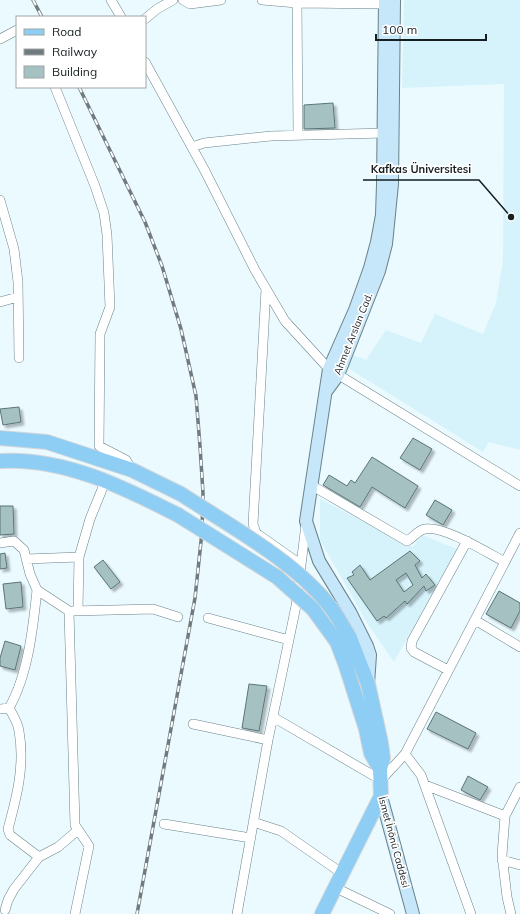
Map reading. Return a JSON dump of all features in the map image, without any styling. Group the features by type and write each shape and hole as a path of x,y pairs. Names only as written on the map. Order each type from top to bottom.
{"main road":[{"name":"İsmet İnönü Caddesi","path":"1,435 47,442 132,470 181,494 260,545 300,575 329,604 350,638 368,684 383,758 381,796"},
{"path":"0,461 52,464 105,482 178,515 277,577 313,609 337,642 366,729 371,753 381,774"},
{"path":"322,914 381,796"}],"street":[{"path":"111,0 120,16"},
{"path":"146,18 157,9 173,0"},
{"path":"183,0 190,4 221,0"},
{"path":"262,0 388,1"},
{"path":"297,1 298,136"},
{"name":"Ahmet Arslan Cad.","path":"306,521 327,390 370,268 382,214 388,1"},
{"name":"Ahmet Arslan Cad.","path":"334,372 371,292 386,244 392,184 388,1"},
{"path":"0,39 16,31"},
{"path":"146,64 192,147 266,289 285,320 334,372 520,486"},
{"path":"55,88 96,186 104,213 107,235 110,307 100,334 99,446 126,460 132,470"},
{"path":"192,147 211,142 271,136 384,133"},
{"path":"0,200 14,249 18,297 19,358"},
{"path":"266,289 253,524 256,533 300,564"},
{"path":"0,302 18,297"},
{"path":"78,611 79,557 90,519 105,482"},
{"path":"311,486 407,541 421,530 427,528 450,534 467,541 505,562"},
{"path":"237,914 268,740 289,640 306,521"},
{"path":"306,521 319,561 350,612 367,646 370,662 368,684"},
{"path":"273,717 381,774 405,754 520,533"},
{"path":"0,543 14,541 24,550 30,574 37,590 23,676 16,696 5,708 19,729 22,768 8,829 10,835 39,857"},
{"path":"448,670 414,652 411,648 412,641 467,541"},
{"path":"26,559 79,557"},
{"path":"37,590 69,611 153,609 178,617"},
{"path":"69,611 75,825 89,846 76,914"},
{"path":"208,618 289,640"},
{"path":"475,620 520,647"},
{"path":"193,724 268,740"},
{"path":"405,754 421,775 471,914"},
{"path":"425,785 505,816"},
{"path":"511,914 502,860 505,816 520,787"},
{"name":"İsmet İnönü Caddesi","path":"381,796 413,914"},
{"path":"253,822 280,832 343,874"},
{"path":"164,824 250,838"},
{"path":"5,910 14,889 39,857 58,847 78,830"},
{"path":"502,860 520,865"},
{"path":"336,888 385,913"}],"shaded area":[{"path":"404,0 520,0 520,450 489,442 483,452 348,368 351,354 366,360 386,330 421,343 435,314 483,334 496,303 503,260 504,84 402,88"},
{"path":"320,499 413,547 422,535 457,549 394,662 367,623 320,540"}],"building":[{"path":"333,103 335,128 304,129 304,105"},
{"path":"19,407 21,422 3,425 0,409"},
{"path":"413,438 432,449 420,470 400,458"},
{"path":"372,457 418,486 405,508 372,487 360,507 323,485 329,475 347,486 351,480 355,483"},
{"path":"435,500 452,510 443,525 426,515"},
{"path":"0,506 13,506 14,534 0,535"},
{"path":"410,551 420,561 415,565 422,578 426,574 435,585 426,591 424,586 407,604 405,601 386,618 384,616 377,621 347,578 354,575 352,572 360,565 370,580","holes":["406,573 413,585 404,592 396,580"]},
{"path":"5,553 7,568 0,569 0,554"},
{"path":"103,560 120,582 111,589 94,567"},
{"path":"21,582 23,607 6,609 3,584"},
{"path":"499,591 520,603 520,611 511,628 486,614"},
{"path":"5,641 21,646 15,670 0,666 0,658"},
{"path":"249,684 267,686 259,731 242,728"},
{"path":"436,712 476,733 468,749 427,729"},
{"path":"468,776 488,787 480,800 461,790"}],"railway":[{"path":"33,0 41,16"},
{"path":"79,88 145,222 162,266 181,329 196,396 200,446 203,493 202,532 195,598 137,914"}],"place":[{"name":"Kafkas Üniversitesi","path":"511,217"}]}
